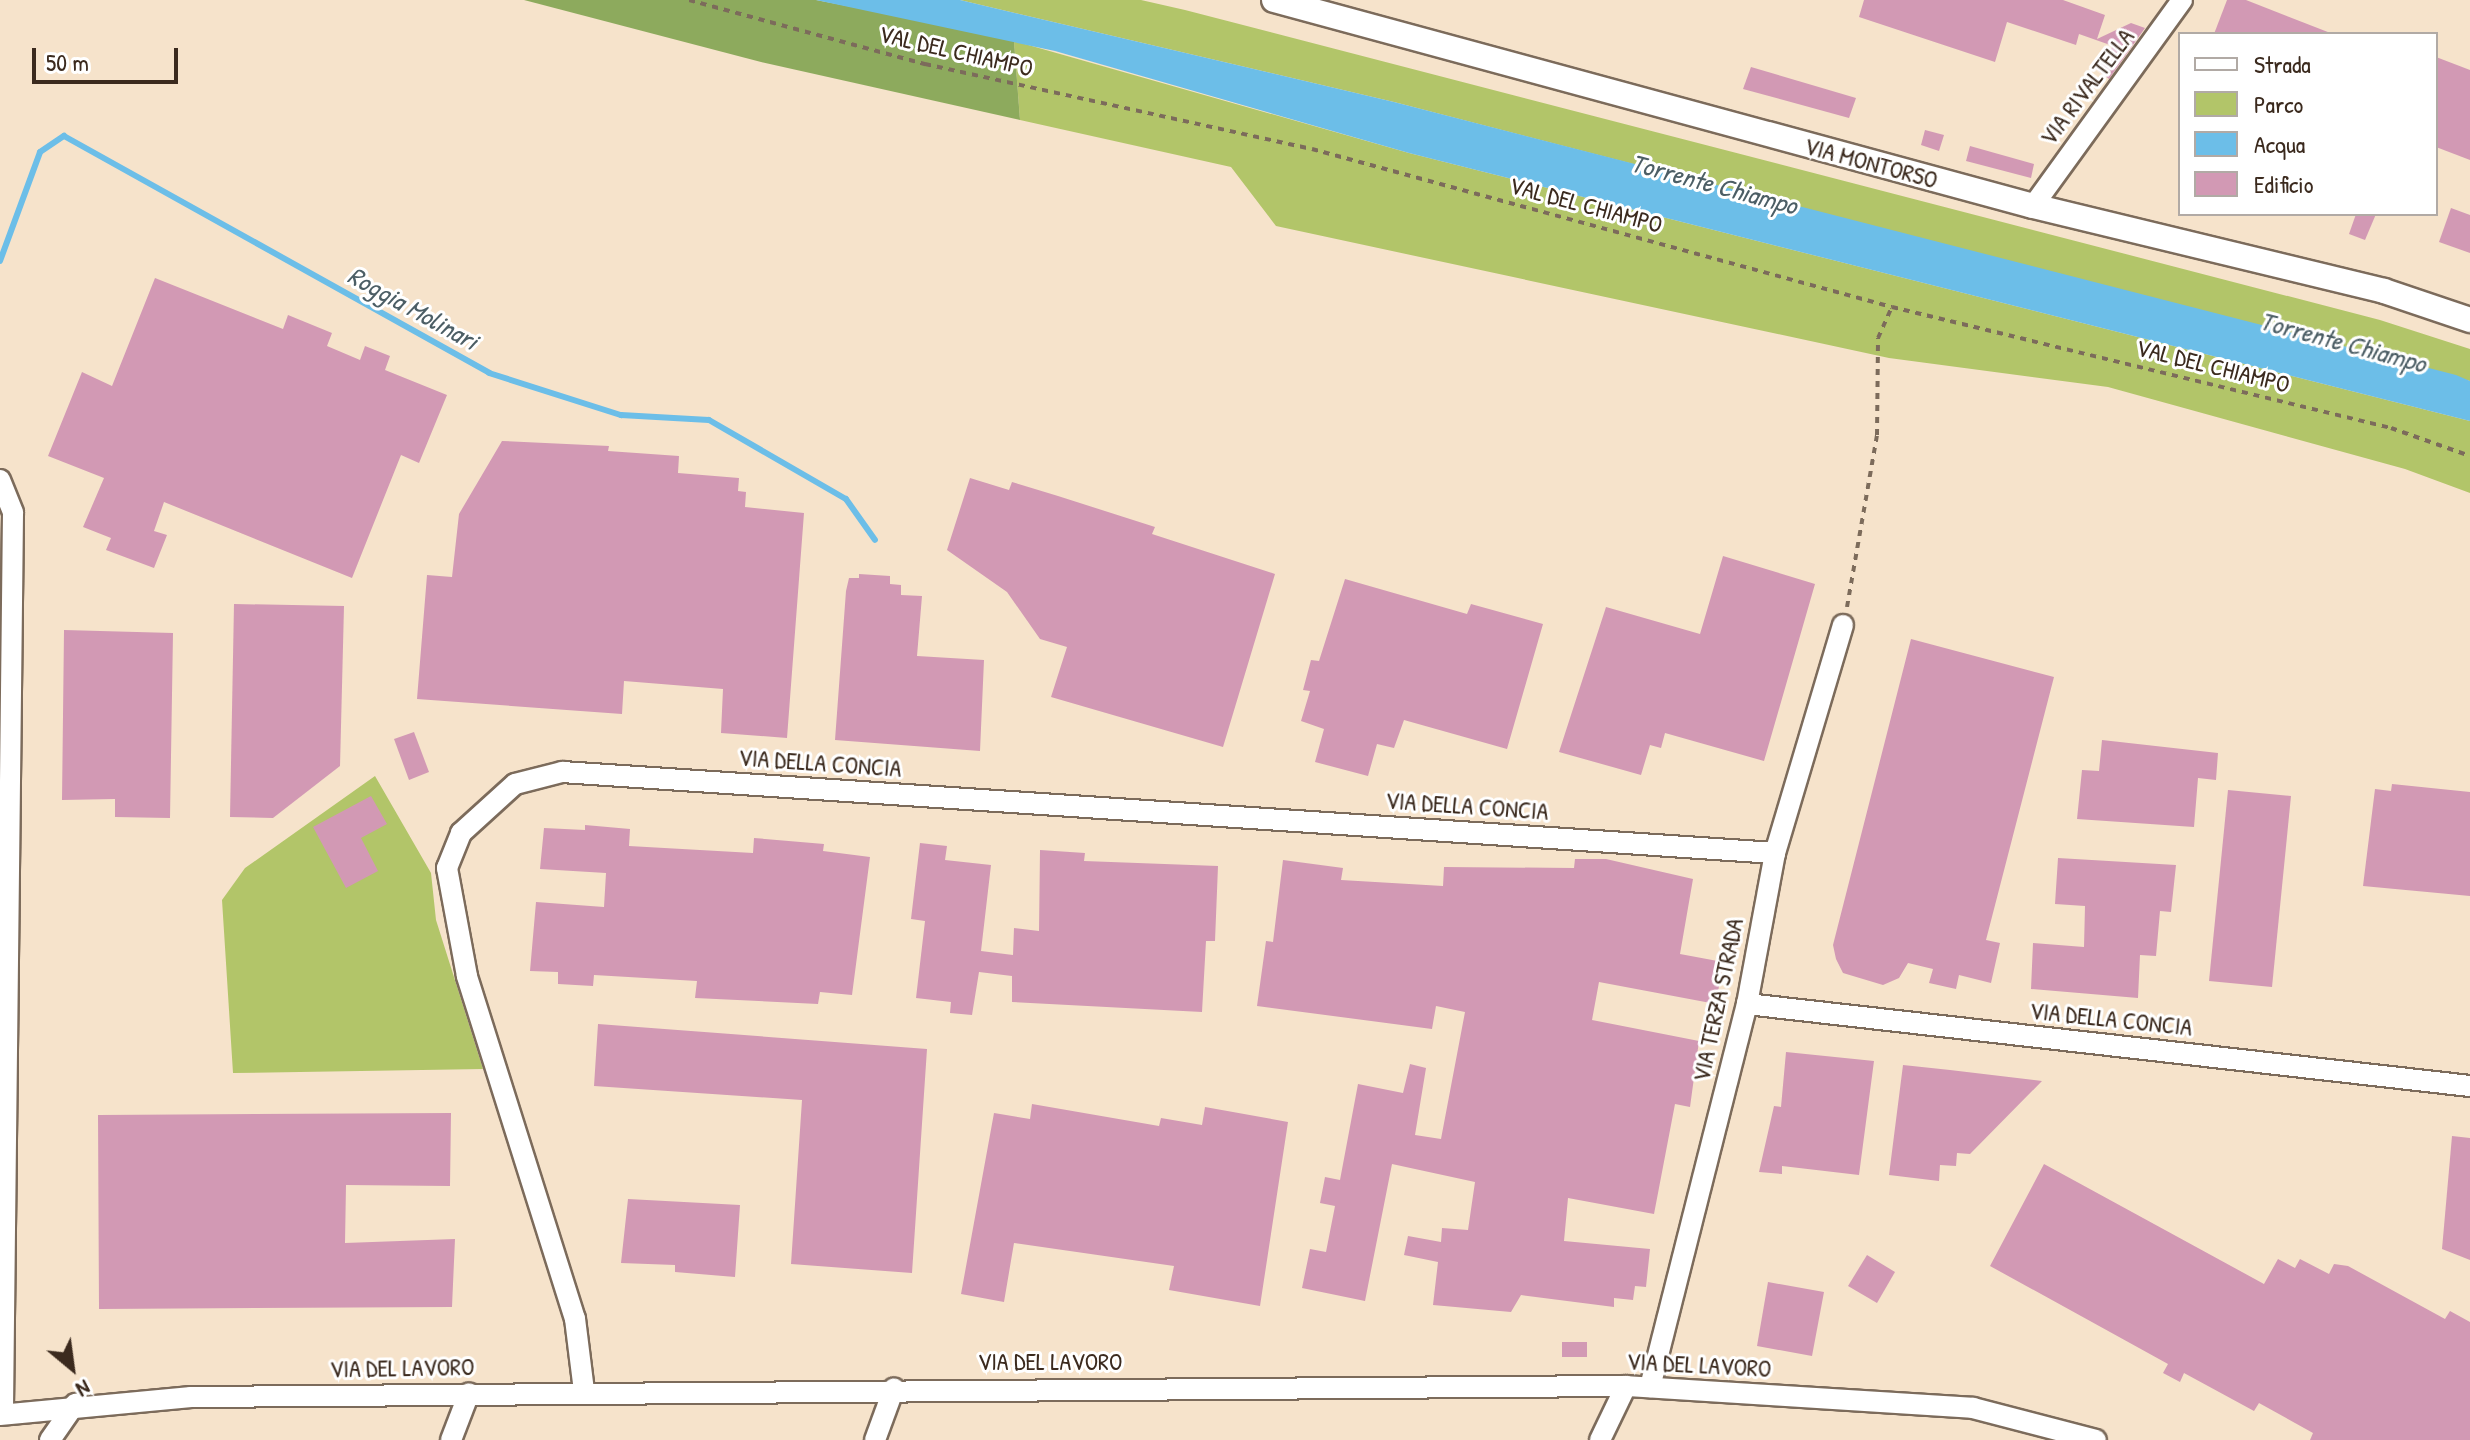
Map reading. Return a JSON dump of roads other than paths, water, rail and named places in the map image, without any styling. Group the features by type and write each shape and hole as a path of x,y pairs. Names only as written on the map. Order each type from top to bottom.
{"main road":[{"name":"VIA MONTORSO","path":"1274,0 2033,206 2384,291 2470,320"}],"street":[{"name":"VIA RIVALTELLA","path":"2033,206 2182,0"},
{"path":"0,480 13,513 2,1414"},
{"name":"VIA TERZA STRADA","path":"1650,1387 1747,1004 1775,853 1843,625"},
{"name":"VIA DELLA CONCIA","path":"584,1391 575,1319 467,976 447,868 461,833 515,784 562,772 1775,853"},
{"name":"VIA DELLA CONCIA","path":"1747,1004 2470,1086"},
{"path":"1600,1440 1626,1386"},
{"name":"VIA DEL LAVORO","path":"2,1414 75,1404 191,1397 894,1388 1626,1386 1973,1408 2096,1440"},
{"path":"875,1440 894,1388"},
{"path":"451,1440 469,1393"},
{"path":"50,1440 75,1404"}],"water":[{"path":"816,0 960,0 1394,102 2456,375 2470,381 2470,421 1409,153 1055,51"}],"waterway":[{"name":"Roggia Molinari","path":"0,261 40,152 64,136 489,373 621,415 709,420 846,499 875,540"}],"water label":[{"name":"Torrente Chiampo","path":"1714,184"},
{"name":"Torrente Chiampo","path":"2343,342"}]}
